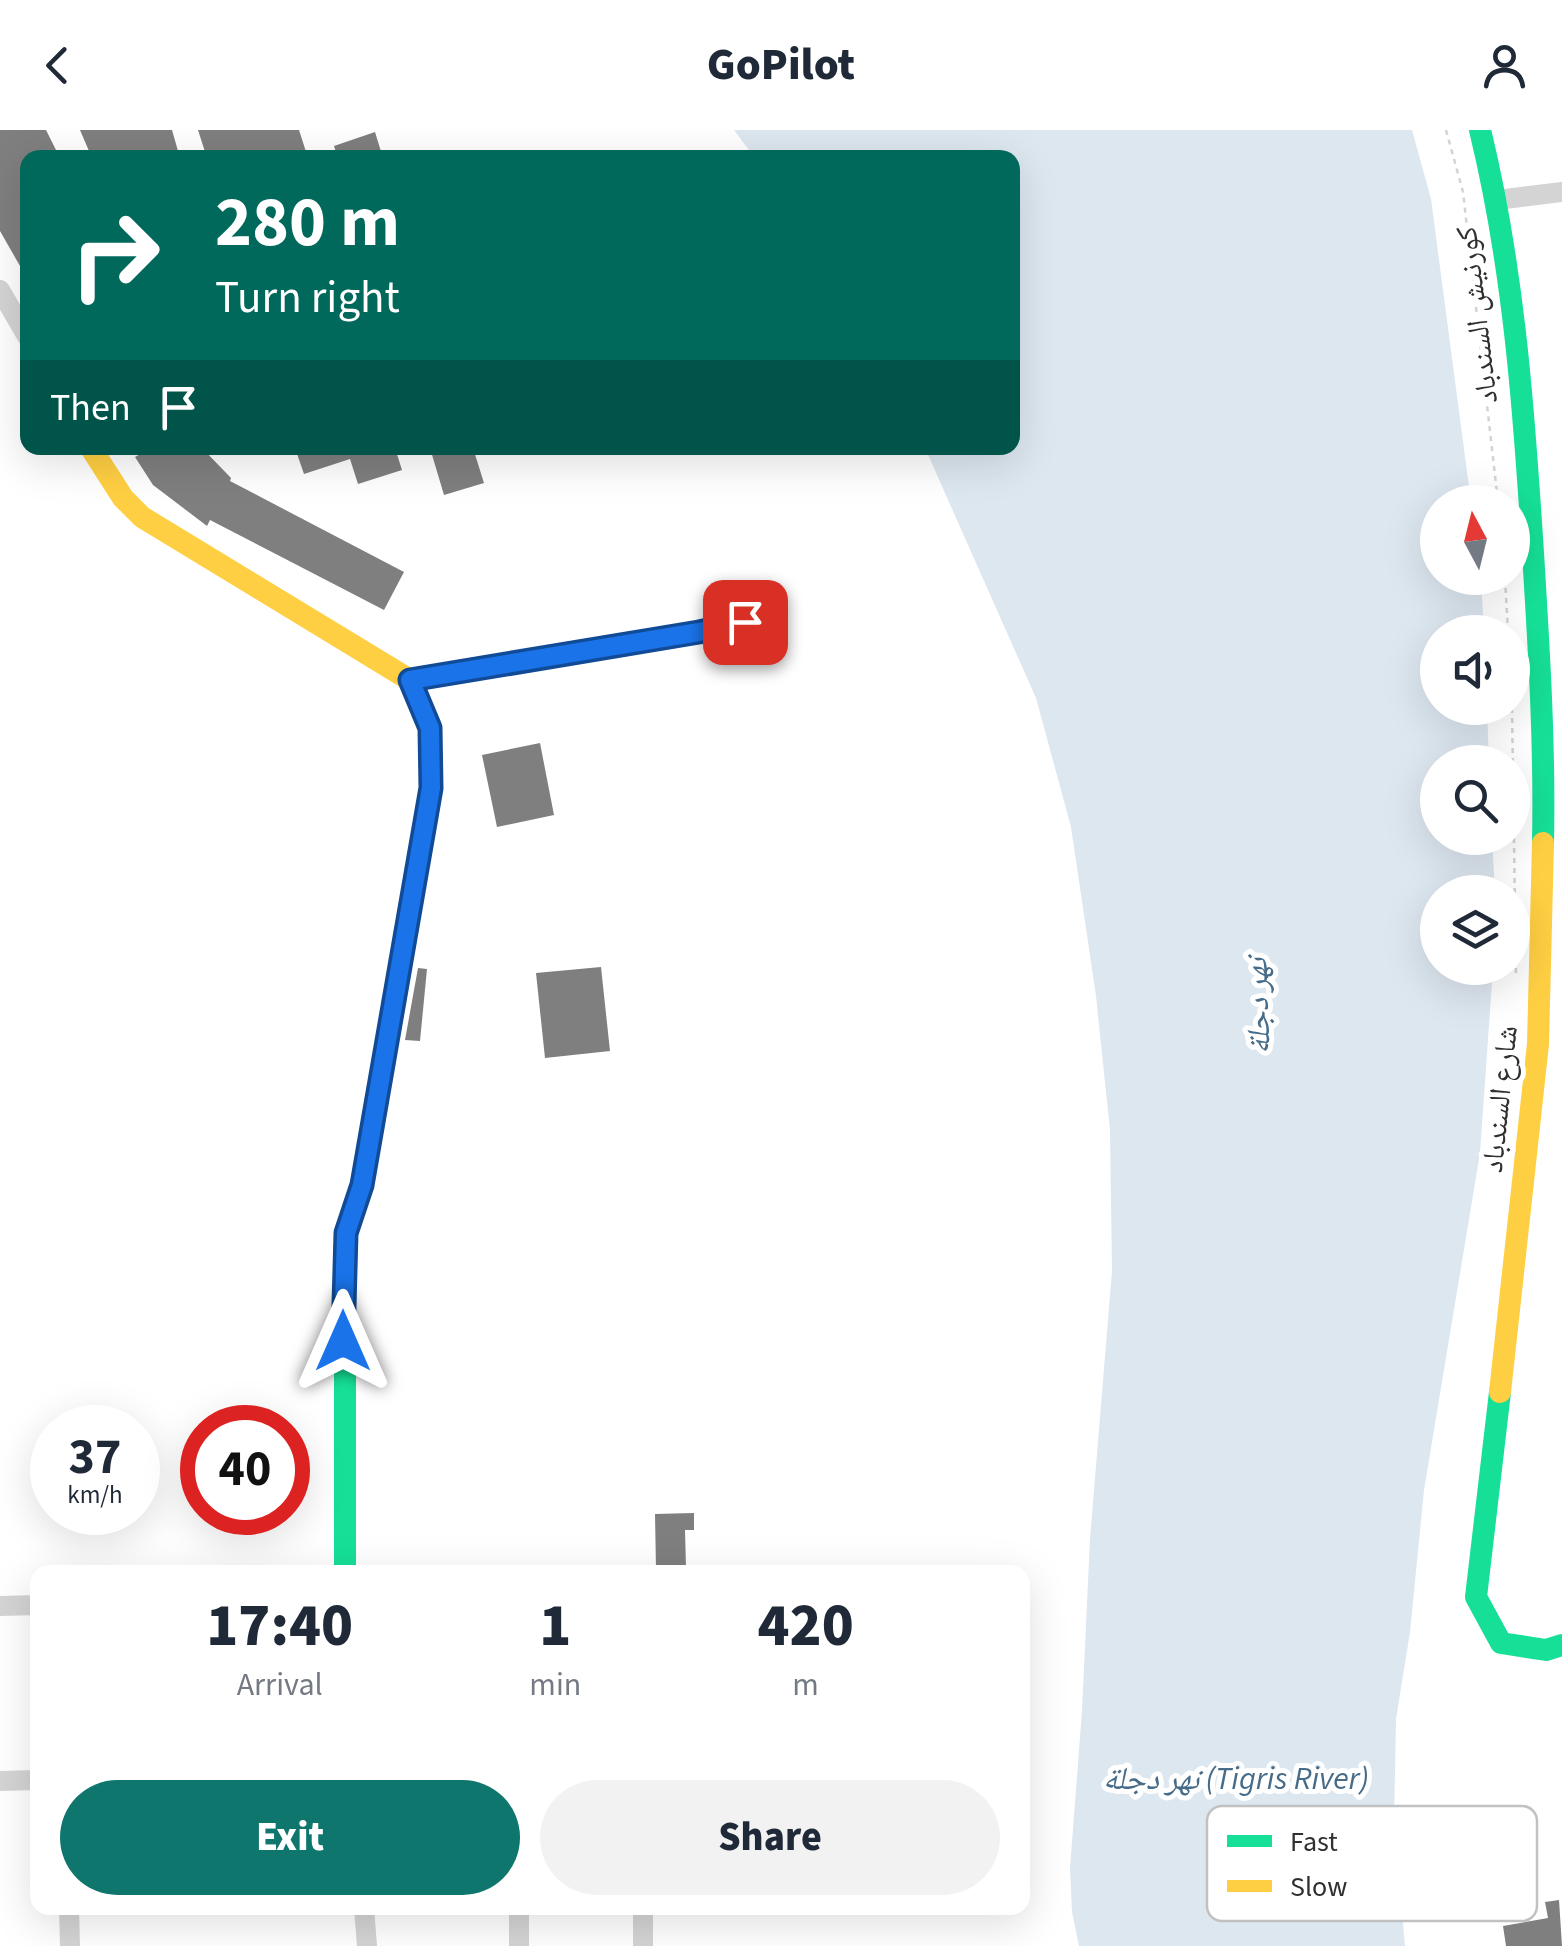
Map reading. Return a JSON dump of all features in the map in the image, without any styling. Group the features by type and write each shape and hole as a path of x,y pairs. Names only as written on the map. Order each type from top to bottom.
{"street":[{"name":"شارع السندباد","path":"1480,130 1497,200 1524,403 1544,795 1538,1044 1476,1596 1502,1644 1546,1650 1562,1645"},
{"path":"1497,200 1562,192"},
{"path":"0,290 20,324"},
{"path":"95,455 123,498 142,517 410,680 430,728 431,788 362,1185 346,1233 345,1565"},
{"path":"410,680 745,622"},
{"path":"0,1606 30,1604"},
{"path":"0,1781 30,1780"},
{"path":"69,1915 70,1946"},
{"path":"365,1915 367,1946"},
{"path":"519,1915 520,1946"},
{"path":"642,1915 643,1946"}],"path":[{"name":"كورنيش السندباد","path":"1446,130 1463,192 1496,485"},
{"path":"1513,725 1514,875"}],"water":[{"path":"734,130 1412,130 1431,199 1469,485 1420,485 1420,595 1482,595 1483,615 1420,615 1420,725 1488,725 1488,745 1420,745 1420,855 1493,855 1494,875 1420,875 1420,985 1492,985 1480,1153 1424,1490 1410,1632 1396,1719 1394,1806 1207,1806 1207,1921 1403,1921 1405,1946 1079,1946 1072,1912 1070,1868 1090,1539 1112,1271 1110,1130 1096,996 1071,827 1036,698 928,455 1020,455 1020,150 749,150"}],"building":[{"path":"0,130 46,130 56,150 20,150 20,266 0,231"},
{"path":"80,130 172,130 178,150 89,150"},
{"path":"198,130 299,130 305,150 204,150"},
{"path":"375,132 381,150 335,150 334,146"},
{"path":"209,455 230,481 404,572 384,610 210,520 207,526 153,485 135,457"},
{"path":"297,455 397,455 402,470 358,484 350,459 304,474"},
{"path":"432,455 475,455 484,483 444,495"},
{"path":"540,743 554,815 497,827 482,755"},
{"path":"601,967 610,1051 545,1058 536,973"},
{"path":"418,968 427,969 420,1041 405,1040"},
{"path":"694,1513 694,1530 685,1530 686,1565 656,1565 655,1514"},
{"path":"1559,1900 1562,1946 1506,1946 1503,1926 1548,1918 1545,1902"}],"traffic: fast":[{"path":"1480,130 1501,235 1521,393 1539,662 1543,843"},
{"path":"345,1565 345,1233 362,1185 431,771"},
{"path":"1500,1392 1476,1597 1501,1643 1546,1650 1562,1645"}],"traffic: slow":[{"path":"95,455 123,498 142,517 410,680 430,728 431,771"},
{"path":"1500,1392 1538,1044 1543,843"}],"route":[{"path":"343,1341 346,1233 362,1185 431,788 430,728 410,680 745,622"}],"water label":[{"name":"نهر دجلة","path":"1258,1006"},
{"name":"نهر دجلة (Tigris River)","path":"1236,1779"}]}
